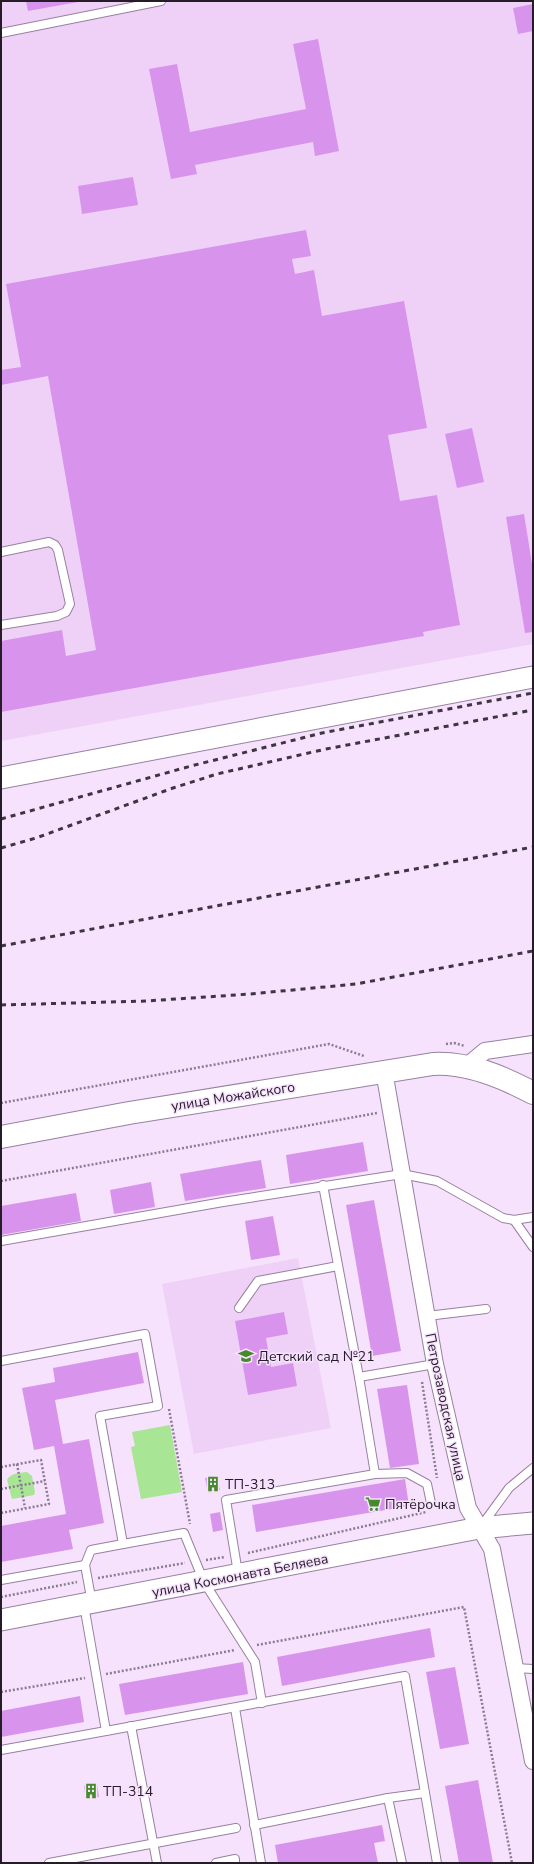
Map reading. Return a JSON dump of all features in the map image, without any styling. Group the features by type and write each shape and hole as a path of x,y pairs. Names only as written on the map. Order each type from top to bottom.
{"main road":[{"name":"улица Можайского","path":"1,1137 129,1113 433,1064 450,1063 467,1066 533,1093"}],"street":[{"path":"1,778 533,677"},
{"path":"467,1066 485,1052 533,1044"},
{"name":"Петрозаводская улица","path":"384,1071 435,1364 468,1508 492,1549 533,1761"},
{"name":"улица Космонавта Беляева","path":"1,1620 239,1576 479,1528 533,1523"}],"lane":[{"path":"1,33 161,1"},
{"path":"1,552 48,542 55,545 58,550 70,604 66,612 57,616 1,625"},
{"path":"1,1241 323,1185 402,1174 437,1181 494,1214 514,1220 533,1217"},
{"path":"323,1185 360,1377 375,1474"},
{"path":"514,1220 533,1247"},
{"path":"239,1308 258,1281 338,1266"},
{"path":"427,1316 486,1308"},
{"path":"1,1361 145,1334 158,1406 100,1416 123,1544"},
{"path":"360,1377 435,1364"},
{"path":"479,1528 509,1488 533,1468"},
{"path":"239,1576 226,1500 375,1474 407,1473 427,1484 432,1507"},
{"path":"106,1731 88,1604 88,1580 85,1564 91,1550 184,1533 204,1582 255,1662 262,1703"},
{"path":"1,1580 85,1564"},
{"path":"515,1668 533,1668"},
{"path":"1,1750 405,1676 437,1863"},
{"path":"235,1708 261,1863"},
{"path":"131,1726 157,1863"},
{"path":"254,1825 388,1798 425,1793"},
{"path":"388,1798 402,1863"},
{"path":"49,1863 236,1828"},
{"path":"216,1863 234,1859 235,1863"}],"path":[{"path":"439,1045 454,1043 485,1052"},
{"path":"1,1103 329,1044 365,1056"},
{"path":"1,1181 377,1113 378,1120"},
{"path":"419,1367 438,1485"},
{"path":"168,1404 192,1532 184,1533"},
{"path":"1,1467 42,1460 49,1504 1,1512"},
{"path":"17,1464 25,1508"},
{"path":"1,1489 45,1481"},
{"path":"1,1597 88,1580 236,1555 432,1507"}],"shaded area":[{"path":"1,1 533,1 533,644 1,741"},
{"name":"Детский сад №21","path":"298,1258 331,1428 194,1454 162,1284"}],"green space":[{"path":"170,1425 182,1492 141,1499 131,1447 135,1446 132,1432"},
{"path":"27,1472 32,1476 35,1492 34,1495 12,1499 7,1480 8,1478 18,1473"}],"building":[{"path":"26,1 78,1 78,2 28,11"},
{"path":"533,4 533,31 518,34 513,8"},
{"path":"318,39 339,151 315,156 313,142 195,165 197,174 171,179 149,69 177,64 190,132 306,109 293,44"},
{"path":"133,177 138,205 82,214 78,186"},
{"path":"306,230 311,256 292,259 295,274 314,270 322,316 404,301 427,428 388,435 400,501 437,495 460,625 423,632 424,636 1,712 1,641 62,630 66,656 96,650 48,376 1,385 1,370 21,367 6,284"},
{"path":"472,428 484,482 457,488 445,434"},
{"path":"524,514 533,570 533,632 525,633 506,517"},
{"path":"363,1142 368,1171 290,1184 286,1155"},
{"path":"261,1160 266,1188 185,1201 180,1174"},
{"path":"151,1182 155,1207 114,1214 110,1190"},
{"path":"76,1193 81,1221 1,1235 1,1206"},
{"path":"374,1200 401,1351 372,1356 346,1205"},
{"path":"273,1216 280,1255 251,1260 245,1221"},
{"path":"284,1312 288,1334 266,1338 271,1367 293,1363 297,1386 248,1395 235,1321"},
{"path":"138,1352 144,1383 55,1400 63,1444 89,1439 104,1523 69,1530 73,1549 1,1562 1,1526 66,1514 54,1446 34,1450 22,1388 55,1382 53,1368"},
{"path":"407,1385 419,1464 390,1468 377,1389"},
{"name":"ТП-313","path":"217,1476 220,1490 208,1493 205,1478"},
{"path":"405,1479 409,1506 256,1532 252,1505"},
{"path":"220,1512 223,1530 213,1532 210,1514"},
{"path":"430,1628 435,1657 282,1686 277,1657"},
{"path":"243,1662 248,1694 125,1715 119,1684"},
{"path":"455,1667 469,1744 440,1749 426,1672"},
{"path":"80,1696 84,1722 1,1737 1,1711"},
{"path":"478,1780 493,1863 459,1863 445,1786"},
{"name":"ТП-314","path":"97,1784 99,1797 86,1799 84,1786"},
{"path":"382,1825 385,1841 374,1843 378,1863 278,1863 275,1845"}],"railway":[{"path":"1,819 191,766 322,733 533,693"},
{"path":"1,848 36,838 173,788 217,774 326,749 533,710"},
{"path":"1,946 533,847"},
{"path":"1,1005 146,1001 250,994 356,984 533,951"}],"place":[{"name":"Детский сад №21","path":"246,1356"},
{"name":"ТП-313","path":"213,1484"},
{"name":"Пятёрочка","path":"373,1504"},
{"name":"ТП-314","path":"91,1791"}]}
